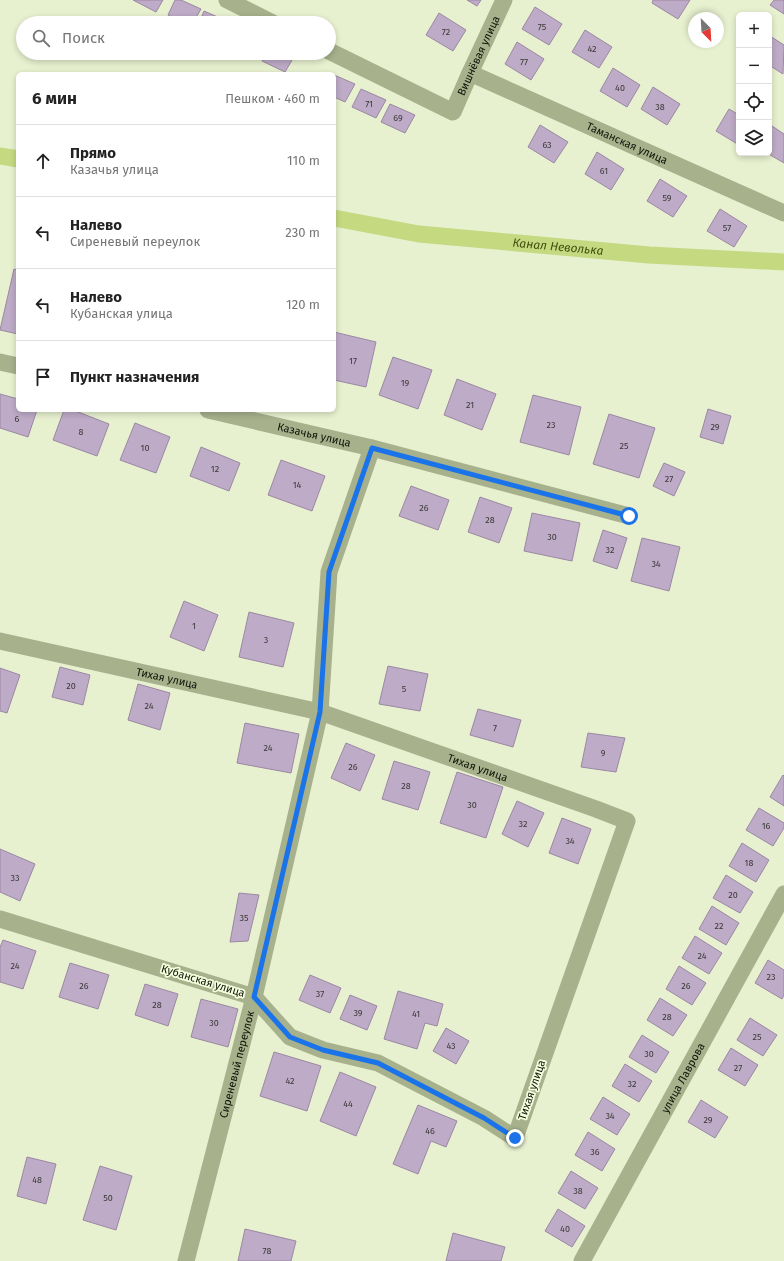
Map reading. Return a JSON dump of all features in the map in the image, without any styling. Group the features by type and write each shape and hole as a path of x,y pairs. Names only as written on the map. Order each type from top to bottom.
{"street":[{"path":"227,0 259,16"},
{"name":"Вишнёвая улица","path":"336,54 453,112 504,0"},
{"name":"Таманская улица","path":"470,72 784,213"},
{"path":"0,362 16,366"},
{"name":"Казачья улица","path":"217,412 372,448 629,516"},
{"name":"Сиреневый переулок","path":"186,1261 254,997 320,712 329,572 372,448"},
{"name":"Тихая улица","path":"0,641 320,712 596,808 627,821 515,1138"},
{"name":"улица Лаврова","path":"582,1261 784,894"},
{"name":"Кубанская улица","path":"0,919 254,997 290,1037 323,1050 378,1063 484,1118 515,1138"}],"building":[{"path":"133,0 163,0 156,12"},
{"path":"175,0 181,0 201,9 197,16 168,15"},
{"path":"467,0 481,0 477,6"},
{"path":"653,0 690,0 678,19 652,3"},
{"path":"774,0 784,0 784,14 770,5"},
{"path":"535,7 562,24 549,45 522,29"},
{"path":"204,11 215,16 202,16"},
{"path":"439,13 466,30 453,51 426,35"},
{"path":"585,30 612,47 599,68 572,52"},
{"path":"772,37 784,45 783,74 772,67"},
{"path":"517,42 544,59 531,80 505,64"},
{"path":"262,60 292,60 285,72"},
{"path":"613,68 640,85 627,107 600,91"},
{"path":"336,76 355,84 345,102 336,98"},
{"path":"653,87 680,104 667,125 641,109"},
{"path":"361,89 386,100 376,118 352,107"},
{"path":"390,104 415,115 405,133 381,122"},
{"path":"729,109 736,113 736,143 716,131"},
{"path":"540,125 568,142 554,163 528,147"},
{"path":"772,126 784,134 784,163 772,156"},
{"path":"597,152 624,169 611,190 585,174"},
{"path":"660,179 687,196 673,217 647,201"},
{"path":"720,209 747,226 734,247 707,231"},
{"path":"14,269 16,270 16,334 0,330"},
{"path":"336,332 376,342 366,387 336,380"},
{"path":"393,357 432,370 418,409 379,395"},
{"path":"457,379 496,394 482,430 444,415"},
{"path":"0,394 16,398 16,412 36,412 28,437 0,428"},
{"path":"533,395 581,407 569,455 520,442"},
{"path":"708,409 731,416 723,444 700,437"},
{"path":"63,412 78,412 109,424 97,456 53,440"},
{"path":"609,414 655,428 639,478 593,464"},
{"path":"135,423 170,437 156,473 120,460"},
{"path":"201,447 240,463 229,491 190,476"},
{"path":"281,460 325,476 312,511 268,495"},
{"path":"664,463 685,472 674,496 653,486"},
{"path":"411,486 449,500 438,530 399,516"},
{"path":"480,497 512,508 499,543 468,532"},
{"path":"532,513 580,523 572,561 524,551"},
{"path":"603,530 627,538 617,569 593,561"},
{"path":"642,538 680,547 669,591 631,581"},
{"path":"184,601 218,615 204,651 170,637"},
{"path":"249,612 294,623 283,667 239,657"},
{"path":"388,666 428,674 420,711 379,704"},
{"path":"60,667 90,675 83,705 52,697"},
{"path":"0,668 20,675 7,713 0,711"},
{"path":"138,684 170,693 160,730 128,720"},
{"path":"478,709 521,720 513,747 470,735"},
{"path":"245,723 299,734 291,773 237,763"},
{"path":"588,733 625,738 616,772 581,767"},
{"path":"346,743 375,755 360,791 331,778"},
{"path":"394,761 430,772 418,810 382,799"},
{"path":"457,772 503,787 486,838 440,823"},
{"path":"783,775 784,776 784,806 770,797"},
{"path":"517,801 544,813 528,847 502,834"},
{"path":"759,808 784,823 784,828 773,846 746,830"},
{"path":"562,818 591,829 578,864 549,853"},
{"path":"742,843 769,860 756,882 729,866"},
{"path":"0,849 35,864 20,901 0,892"},
{"path":"726,875 753,892 740,913 713,898"},
{"path":"239,893 259,895 248,941 230,942"},
{"path":"712,906 739,923 726,945 699,929"},
{"path":"695,936 722,953 709,974 682,958"},
{"path":"3,940 36,951 23,989 0,982 0,947"},
{"path":"768,960 784,970 784,995 782,999 755,983"},
{"path":"70,963 109,975 98,1009 59,997"},
{"path":"679,966 706,983 692,1005 666,989"},
{"path":"310,975 341,988 330,1013 299,1000"},
{"path":"145,984 178,994 168,1026 135,1015"},
{"path":"398,991 443,1004 437,1026 425,1023 417,1049 384,1039"},
{"path":"350,995 377,1006 367,1030 340,1019"},
{"path":"660,998 687,1015 673,1036 647,1020"},
{"path":"201,999 238,1009 228,1047 191,1037"},
{"path":"750,1018 777,1035 763,1056 737,1040"},
{"path":"446,1028 469,1041 456,1064 433,1051"},
{"path":"642,1035 669,1052 656,1073 629,1057"},
{"path":"731,1048 758,1065 745,1086 718,1070"},
{"path":"274,1052 321,1066 307,1111 260,1096"},
{"path":"625,1064 652,1081 639,1102 612,1086"},
{"path":"340,1072 376,1087 356,1136 320,1121"},
{"path":"603,1097 630,1114 617,1135 590,1119"},
{"path":"701,1100 728,1117 715,1138 688,1122"},
{"path":"418,1105 457,1121 446,1147 431,1141 418,1174 393,1164"},
{"path":"588,1132 615,1149 602,1171 575,1155"},
{"path":"27,1157 56,1164 46,1204 17,1196"},
{"path":"100,1166 132,1176 116,1230 83,1220"},
{"path":"571,1171 598,1188 585,1209 558,1193"},
{"path":"558,1209 585,1226 572,1247 545,1231"},
{"path":"245,1229 296,1241 291,1261 238,1261"},
{"path":"453,1233 505,1247 501,1261 446,1261"}],"waterway":[{"name":"Канал Неволька","path":"0,156 16,159"},
{"name":"Канал Неволька","path":"336,218 419,234 649,255 784,262"}],"route":[{"path":"515,1138 484,1118 378,1063 323,1050 290,1037 254,997 320,712 329,572 372,448 629,516"}]}
